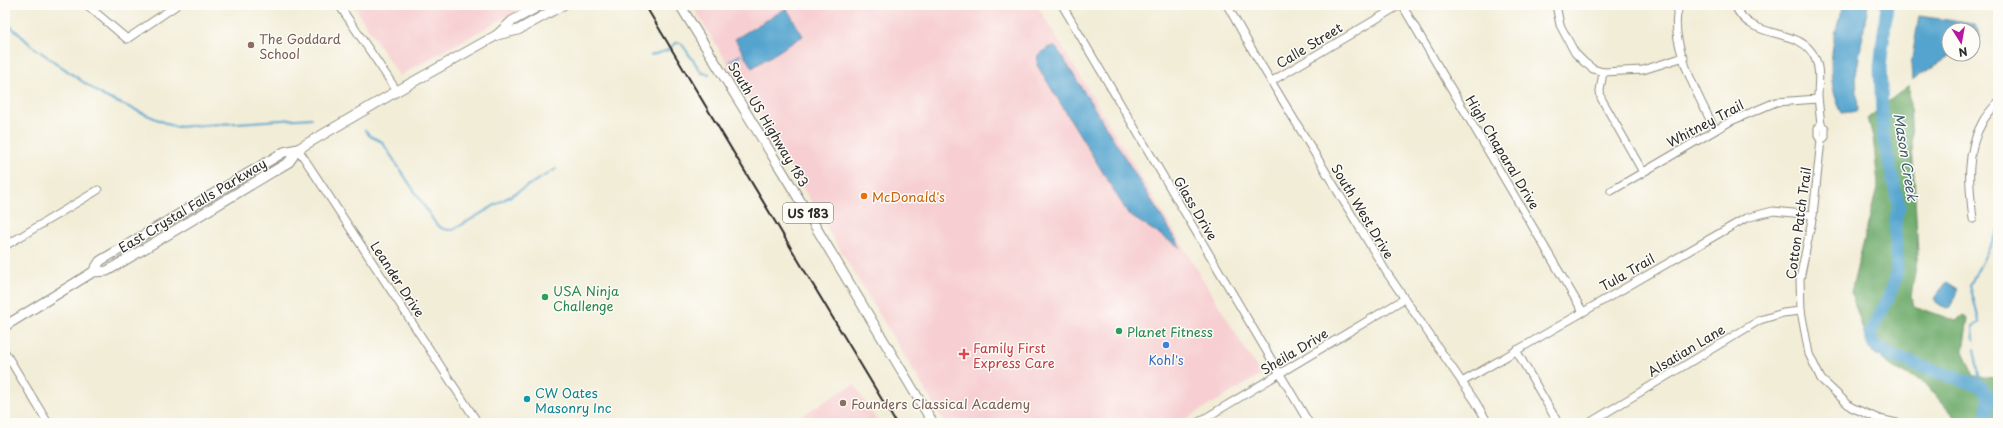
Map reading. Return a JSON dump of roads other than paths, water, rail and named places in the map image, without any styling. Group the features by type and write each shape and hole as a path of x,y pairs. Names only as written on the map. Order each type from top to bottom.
{"main road":[{"name":"East Crystal Falls Parkway","path":"5,326 93,272 100,261 284,152 298,149 497,35 512,21 541,5"},
{"name":"East Crystal Falls Parkway","path":"497,35 518,30 563,5"},
{"name":"South US Highway 183","path":"680,5 933,423"}],"street":[{"path":"87,5 127,39 176,5"},
{"path":"339,5 397,91"},
{"name":"Glass Drive","path":"1062,5 1309,423"},
{"name":"South West Drive","path":"1226,5 1404,299 1462,382 1488,423"},
{"name":"Calle Street","path":"1272,81 1401,5"},
{"name":"High Chaparal Drive","path":"1401,5 1583,312"},
{"path":"1556,5 1560,25 1575,52 1588,66 1603,72 1643,70 1684,57"},
{"path":"1680,5 1675,24 1684,57 1699,99 1715,129"},
{"path":"1735,5 1740,16 1752,27 1800,42 1809,48 1817,64 1818,99"},
{"path":"1603,72 1600,90 1601,98 1643,172"},
{"name":"Cotton Patch Trail","path":"1818,99 1821,125 1825,128 1825,137 1821,140 1813,215 1800,279 1801,311 1810,354 1821,379 1851,407 1897,423"},
{"name":"Whitney Trail","path":"1611,191 1715,129 1776,102 1818,99"},
{"path":"1973,219 1969,185 1970,154 1982,122 1998,102"},
{"name":"Leander Drive","path":"298,149 478,423"},
{"path":"5,246 98,190"},
{"name":"Tula Trail","path":"1462,382 1746,218 1773,211 1813,215"},
{"name":"Sheila Drive","path":"1197,423 1404,299"},
{"name":"Alsatian Lane","path":"1589,423 1760,320 1782,313 1801,311"},
{"path":"1516,350 1558,423"},
{"path":"5,352 48,423"}],"water":[{"path":"1844,5 1868,5 1856,75 1858,111 1842,113 1836,100 1833,87 1831,59 1839,18"},
{"path":"787,9 803,36 752,68 735,39"},
{"path":"1919,16 1961,22 1941,22 1941,62 1912,80 1911,64"},
{"path":"1049,47 1055,47 1060,53 1181,248 1129,215 1037,65 1038,55"},
{"path":"1947,282 1958,289 1950,308 1946,309 1936,302 1934,298"}],"waterway":[{"name":"Mason Creek","path":"1887,5 1880,68 1883,135 1899,207 1895,224 1897,268 1896,277 1891,291 1870,333 1873,344 1888,354 1981,386 1989,398 1985,423"},
{"path":"5,21 32,46 103,96 175,127 312,118"},
{"path":"651,55 666,51 676,43 681,43 702,73 709,74"},
{"path":"730,61 741,55"},
{"path":"365,130 370,136 382,142 436,224 445,229 453,230 556,169"},
{"path":"1974,340 1973,327 1979,323 1979,321 1970,285 1998,231"},
{"path":"1974,349 1981,386"}],"railway":[{"path":"645,5 896,423"}],"place":[{"name":"The Goddard School","path":"251,45"},
{"name":"McDonald's","path":"864,196"},
{"name":"USA Ninja Challenge","path":"545,297"},
{"name":"Planet Fitness","path":"1119,331"},
{"name":"Kohl's","path":"1166,345"},
{"name":"Family First Express Care","path":"964,354"},
{"name":"CW Oates Masonry Inc","path":"527,399"},
{"name":"Founders Classical Academy","path":"843,403"}]}
